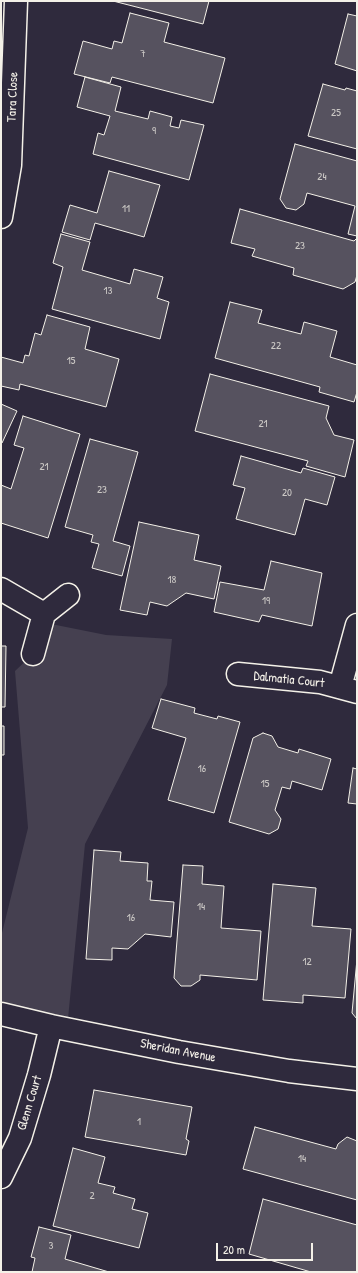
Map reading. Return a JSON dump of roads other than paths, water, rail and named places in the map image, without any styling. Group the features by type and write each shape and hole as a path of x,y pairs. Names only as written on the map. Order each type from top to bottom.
{"street":[{"name":"Tara Close","path":"1,217 10,165 16,1"},
{"path":"1,589 44,614"},
{"path":"33,654 44,614 68,595"},
{"name":"Dalmatia Court","path":"238,674 320,682 348,689 357,625"},
{"name":"Sheridan Avenue","path":"1,1014 51,1026 242,1063 357,1079"},
{"name":"Glenn Court","path":"1,1177 20,1138 39,1075 51,1026"}]}
